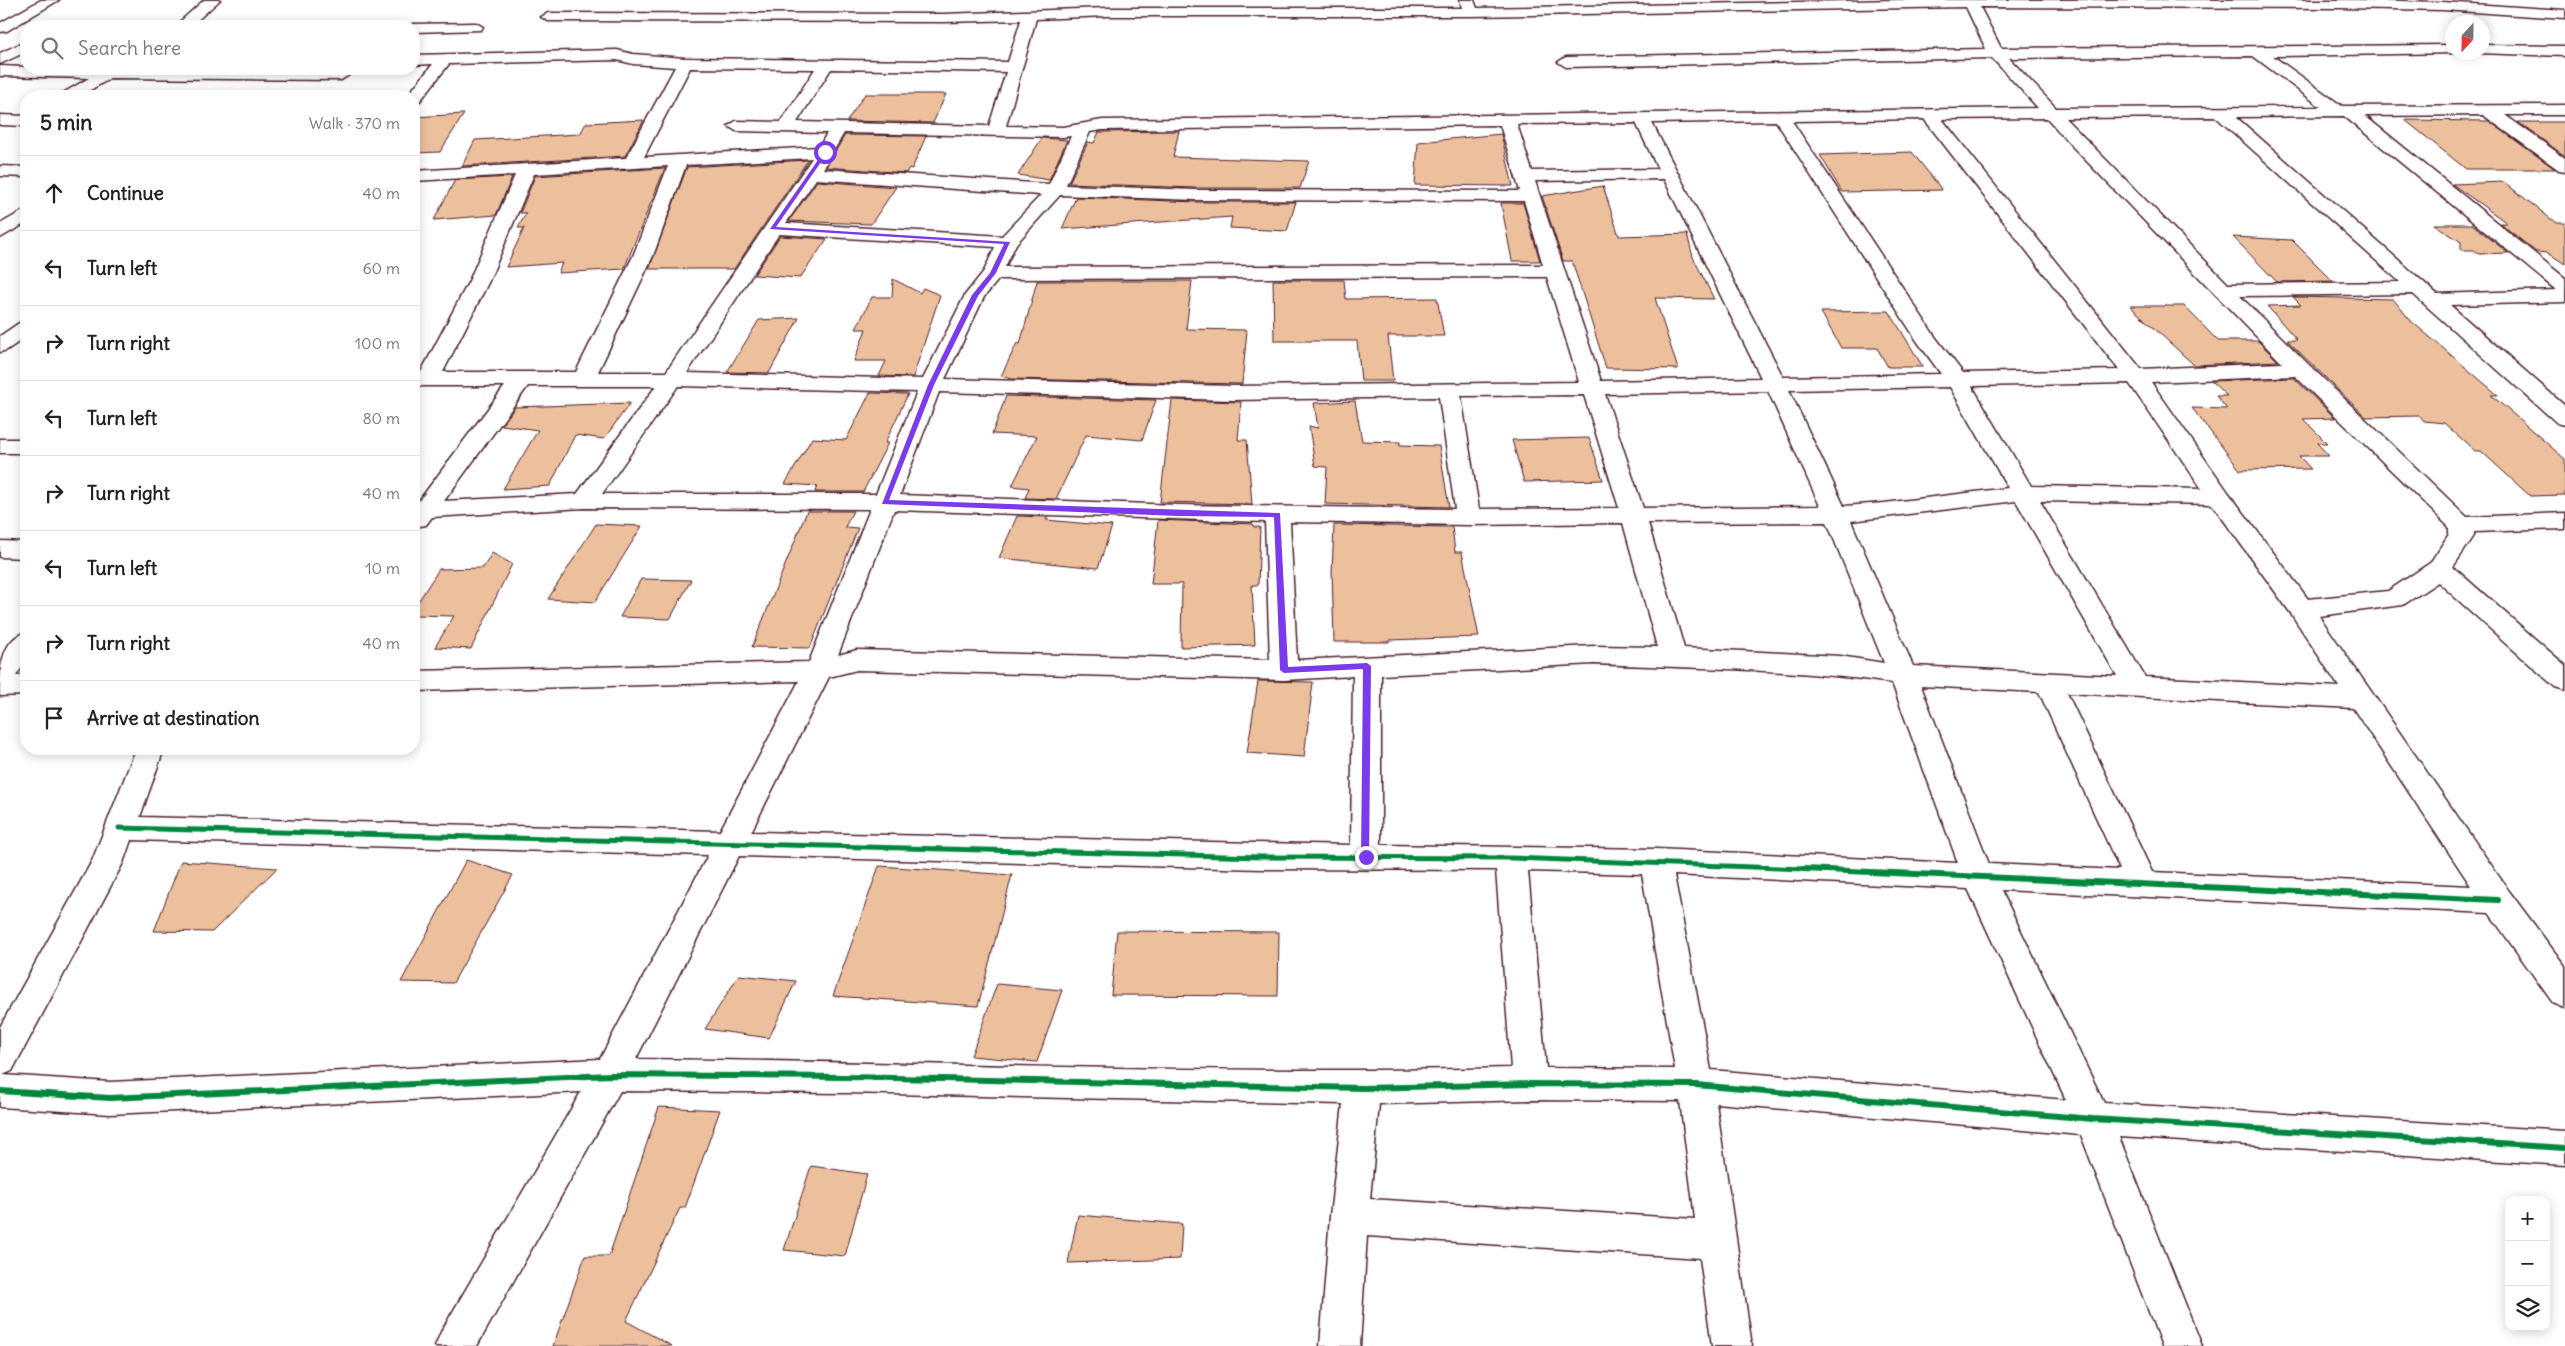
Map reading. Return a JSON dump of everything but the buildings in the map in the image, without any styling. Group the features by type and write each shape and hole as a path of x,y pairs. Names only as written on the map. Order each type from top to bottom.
{"street":[{"path":"1,28 52,0"},
{"path":"189,20 213,0"},
{"path":"536,32 562,0"},
{"path":"792,19 804,0"},
{"path":"840,19 853,0"},
{"path":"973,17 981,0"},
{"path":"548,17 792,19 973,17 1030,15 1107,6 1469,6 2097,1 2338,2 2565,14"},
{"path":"1970,2 1996,53 2052,113 2222,290 2461,525 2462,536 2451,548 2439,569 2394,599 2301,609"},
{"path":"996,132 1030,15"},
{"path":"420,28 476,26"},
{"path":"1,28 20,29"},
{"path":"0,59 20,49"},
{"path":"1566,62 1996,53 2445,50"},
{"path":"2490,50 2565,51"},
{"path":"2545,51 2565,64"},
{"path":"2258,52 2343,112 2565,288"},
{"path":"420,60 617,55 633,59 685,63 1016,68"},
{"path":"420,90 445,59"},
{"path":"633,162 685,63"},
{"path":"785,128 826,65"},
{"path":"0,71 20,71"},
{"path":"79,90 106,75"},
{"path":"185,75 236,75"},
{"path":"324,90 341,75"},
{"path":"202,90 223,76"},
{"path":"2484,109 2565,166"},
{"path":"736,126 1063,132 1102,125 1928,114 2343,112 2484,109 2565,110"},
{"path":"2220,112 2565,418"},
{"path":"1928,114 2135,376 2219,497 2301,609 2498,900 2565,993"},
{"path":"1781,116 1928,341 1957,380 2136,685"},
{"path":"1642,118 1775,383 1836,514 1903,675 1979,878 2093,1119 2182,1346"},
{"path":"0,120 20,121"},
{"path":"1507,121 1553,271 1594,388 1674,658"},
{"path":"584,501 672,379 825,152 838,128"},
{"path":"455,1346 610,1075 818,670 931,385 975,295 993,273 1007,242 1056,190 1083,128"},
{"path":"420,176 825,152"},
{"path":"584,379 643,256 680,159"},
{"path":"528,169 479,281 422,379 672,379 1233,393 1594,388 2135,376 2300,368"},
{"path":"0,171 20,172"},
{"path":"810,173 1056,190 1195,195 1530,196"},
{"path":"1524,176 1670,174"},
{"path":"0,233 20,219"},
{"path":"772,228 1007,242"},
{"path":"0,233 20,235"},
{"path":"993,273 1553,271"},
{"path":"2222,290 2565,296"},
{"path":"420,511 520,380"},
{"path":"1449,390 1468,517"},
{"path":"0,446 20,446"},
{"path":"420,515 584,501 885,502 1178,514 1468,517 1836,514 1884,511 2024,493 2219,497"},
{"path":"1278,514 1284,670"},
{"path":"2461,525 2540,523 2565,520"},
{"path":"2540,523 2565,541"},
{"path":"0,549 20,550"},
{"path":"2439,569 2565,680"},
{"path":"0,677 20,649"},
{"path":"420,681 769,673 818,670 857,660 1284,670 1594,655 1840,666 1903,675 2136,685 2362,698"},
{"path":"1366,857 1367,666"},
{"path":"2048,682 2142,884"},
{"path":"0,686 20,685"},
{"path":"0,1060 107,864 148,755"},
{"path":"119,828 1263,857 1511,858 1656,862 2498,900"},
{"path":"1511,858 1530,1084"},
{"path":"1656,862 1696,1085 1732,1346"},
{"path":"0,1091 110,1098 610,1075 846,1077 1363,1088 1530,1084 1696,1085 2093,1119 2565,1148"},
{"path":"1340,1346 1349,1216 1363,1088"},
{"path":"1349,1216 1717,1240"}],"cycle path":[{"path":"119,828 1263,857 1511,858 1656,862 2498,900"},
{"path":"0,1091 110,1098 610,1075 846,1077 1363,1088 1530,1084 1696,1085 2093,1119 2565,1148"}],"route":[{"path":"825,152 772,228 1007,242 993,273 975,295 931,385 885,502 1178,514 1278,514 1284,670 1367,666 1366,857"}]}
